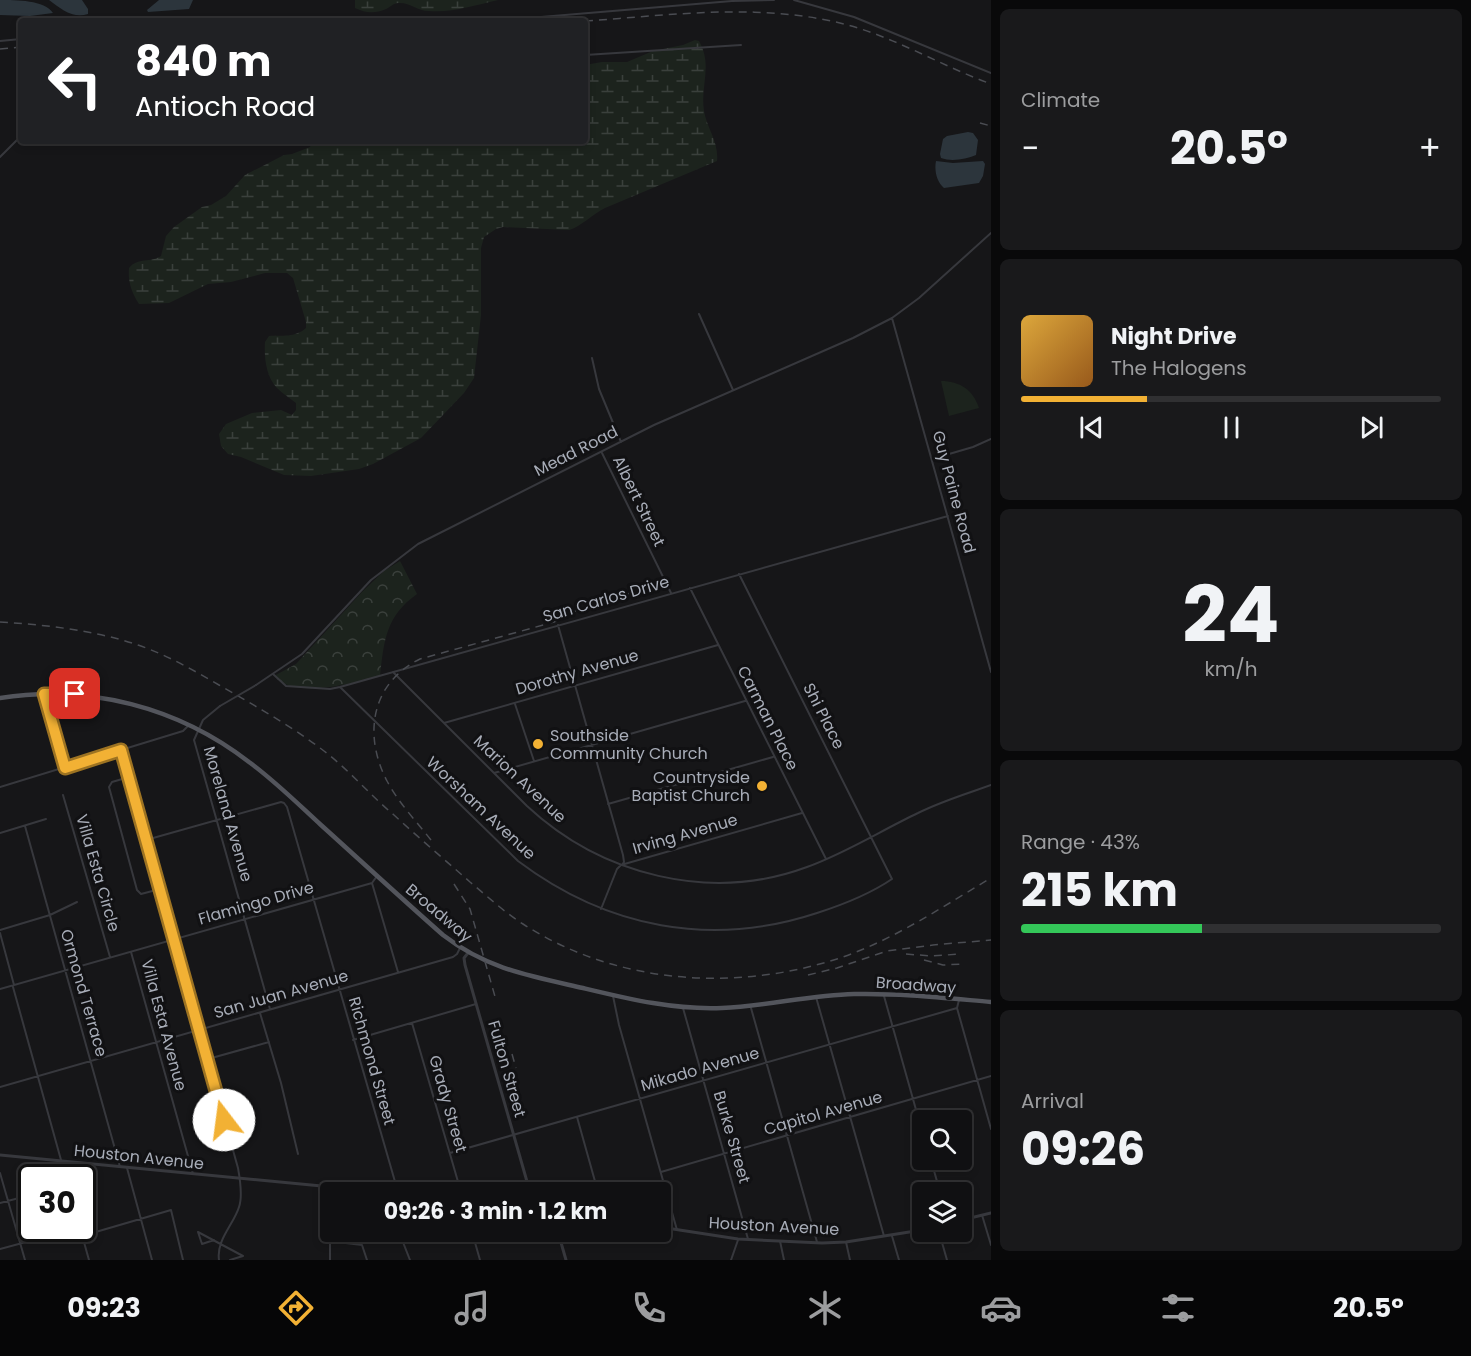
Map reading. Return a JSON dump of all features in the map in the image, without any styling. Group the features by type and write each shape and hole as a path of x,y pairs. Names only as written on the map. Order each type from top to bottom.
{"main road":[{"name":"Broadway","path":"0,698 75,694 120,701 162,713 200,730 258,768 443,935 468,953 515,973 613,996 683,1008 725,1008 816,997 884,993 991,1002"}],"street":[{"path":"529,18 732,1 774,0"},
{"path":"794,0 854,17 991,74"},
{"path":"0,41 18,39"},
{"path":"588,55 741,45"},
{"path":"0,157 18,139"},
{"name":"Mead Road","path":"200,730 203,720 220,706 302,654 371,580 427,539 621,442 853,338 892,318 919,298 991,233"},
{"path":"699,314 733,390"},
{"name":"Guy Paine Road","path":"892,318 991,672"},
{"path":"592,358 599,389 621,442"},
{"path":"932,459 991,439"},
{"name":"Albert Street","path":"601,452 671,593"},
{"name":"San Carlos Drive","path":"273,674 286,686 330,689 340,687 948,516"},
{"name":"Shi Place","path":"738,574 887,869"},
{"name":"Carman Place","path":"690,588 826,859"},
{"path":"558,625 623,855 624,862 621,865"},
{"name":"Dorothy Avenue","path":"444,723 718,645"},
{"name":"Marion Avenue","path":"393,672 535,813 558,831 589,851 660,878 730,882 807,868 934,806 991,785"},
{"name":"Worsham Avenue","path":"340,687 518,861 548,883 601,909 649,924 667,927 715,931 756,928 790,922 843,904 892,879 887,869"},
{"path":"44,694 65,768"},
{"path":"494,773 746,700"},
{"path":"515,702 534,761"},
{"path":"0,787 183,731 189,725"},
{"name":"Moreland Avenue","path":"200,730 194,740 270,1010"},
{"path":"121,750 238,1168 241,1198 220,1244 219,1260"},
{"path":"608,804 774,757"},
{"path":"129,777 112,782 109,787 136,891 141,894 160,889"},
{"name":"Villa Esta Circle","path":"63,795 110,958"},
{"name":"Richmond Street","path":"217,820 285,802 395,1182"},
{"name":"Irving Avenue","path":"601,909 617,869 621,865 802,813"},
{"path":"0,833 46,819"},
{"path":"146,840 217,820"},
{"name":"Ormond Terrace","path":"25,826 120,1167"},
{"path":"377,876 372,883 398,973"},
{"name":"Flamingo Drive","path":"0,989 372,883"},
{"path":"63,1164 0,931 50,915 77,902"},
{"name":"San Juan Avenue","path":"0,1087 456,956 460,947"},
{"name":"Villa Esta Avenue","path":"131,952 193,1174"},
{"name":"Fulton Street","path":"468,953 464,961 527,1182"},
{"path":"884,993 916,1110"},
{"path":"613,996 677,1230"},
{"path":"816,997 884,1236"},
{"path":"959,1000 957,1008 991,1130"},
{"path":"353,1040 476,1004"},
{"path":"750,1005 817,1242"},
{"name":"Burke Street","path":"683,1008 748,1239"},
{"name":"Mikado Avenue","path":"450,1153 957,1008"},
{"path":"260,1013 285,1097 298,1154"},
{"name":"Grady Street","path":"412,1023 458,1182"},
{"path":"208,1059 269,1042"},
{"name":"Capitol Avenue","path":"661,1172 991,1076"},
{"path":"577,1117 595,1182"},
{"name":"Houston Avenue","path":"0,1155 320,1187"},
{"path":"128,1167 152,1260"},
{"path":"0,1173 25,1260"},
{"path":"0,1203 18,1198"},
{"path":"96,1232 171,1210 183,1260"},
{"path":"972,1218 991,1213"},
{"path":"982,1215 991,1245"},
{"name":"Houston Avenue","path":"671,1229 738,1239 817,1242 846,1242 912,1232"},
{"path":"214,1240 202,1244 198,1232 214,1240 243,1256 230,1260"},
{"path":"892,1236 899,1260"},
{"path":"731,1260 738,1239"},
{"path":"780,1240 784,1260"},
{"path":"0,1250 27,1242"},
{"path":"84,1242 89,1260"},
{"path":"329,1242 330,1260"},
{"path":"337,1242 362,1245 367,1260"},
{"path":"403,1242 410,1260"},
{"path":"475,1242 480,1260"},
{"path":"561,1242 566,1260"},
{"path":"846,1242 850,1260"},
{"path":"942,1242 947,1260"}],"green space":[{"path":"355,0 498,0 446,11 425,11 398,3 382,11 370,12 355,8"},
{"path":"695,40 699,41 703,50 706,67 704,111 715,142 717,161 605,208 569,230 503,227 484,237 481,248 481,315 474,378 464,393 421,438 359,469 311,476 284,475 228,454 221,446 219,434 226,424 252,413 281,410 292,415 296,410 296,403 277,388 270,378 265,360 265,342 269,336 288,335 302,331 306,328 306,322 293,278 287,273 265,273 231,282 208,284 169,303 139,304 131,286 129,268 136,262 161,256 166,236 174,227 202,207 211,205 226,196 245,175 284,155 310,147 312,144 588,144 588,64 627,62 653,51"},
{"path":"941,381 948,381 965,388 973,396 979,408 949,416"},
{"path":"400,561 417,594 399,611 388,630 380,676 325,688 310,688 283,683 274,676 296,664 362,592 384,571"}],"shaded area":[{"path":"0,0 37,3 44,5 53,13 30,16 0,15"},
{"path":"49,0 82,0 88,9 88,14 72,14"},
{"path":"159,0 193,0 189,9 148,12 147,10"},
{"path":"973,133 978,140 976,155 959,160 941,158 943,139 947,136"},
{"path":"936,161 953,163 983,161 985,164 983,176 979,183 944,188 937,176"}],"railway":[{"path":"588,21 717,12 783,14 815,18 848,25 885,38 991,84"},
{"path":"0,49 18,47"},
{"path":"980,123 991,126"},
{"path":"431,840 407,811 387,781 375,746 376,712 391,682 404,669 420,659 554,622 585,606 659,585"},
{"path":"0,622 87,632 121,640 149,649 190,668 272,716 324,751 422,841 523,924 559,944 597,959 636,970 676,976 716,978 757,976 837,959 877,943 916,923 991,878"},
{"path":"454,884 470,909 496,1000"},
{"path":"808,975 887,951 991,940"},
{"path":"906,954 931,956 961,954"},
{"path":"924,960 943,965 963,964"},
{"path":"512,1054 516,1068"}],"place":[{"name":"Southside Community Church","path":"538,744"},
{"name":"Countryside Baptist Church","path":"762,786"}],"route":[{"path":"75,694 44,694 65,768 121,750 224,1120"}]}
